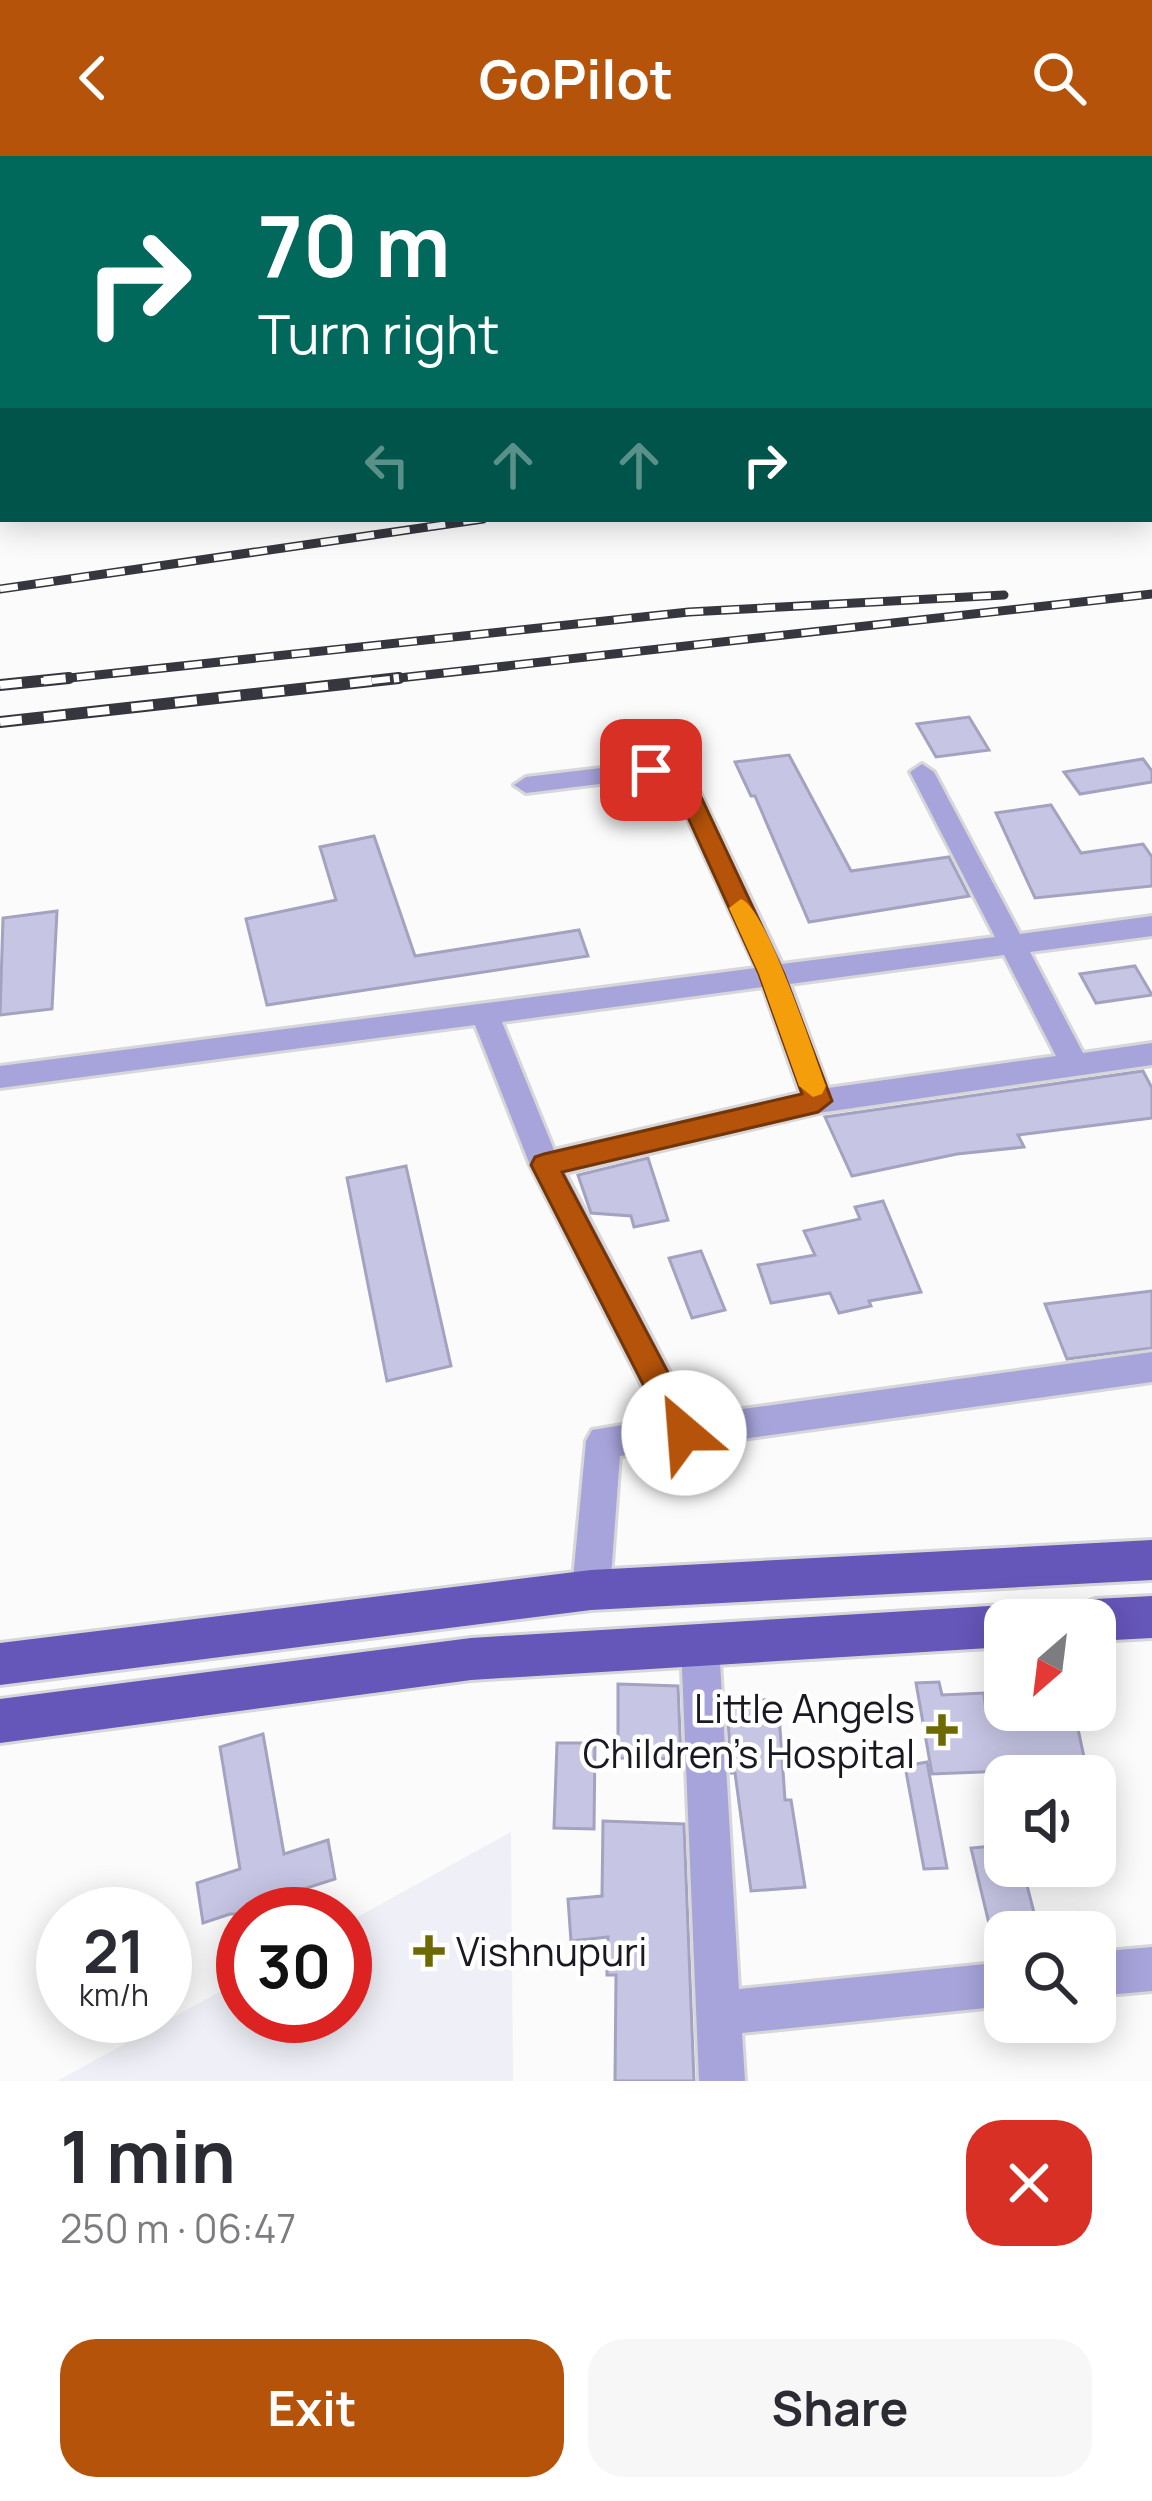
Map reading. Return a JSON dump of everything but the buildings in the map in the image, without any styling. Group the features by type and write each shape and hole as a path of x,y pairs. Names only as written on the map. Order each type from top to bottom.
{"main road":[{"path":"0,1664 591,1590 1152,1560"},
{"path":"1116,1620 1152,1617"},
{"path":"0,1721 471,1659 984,1627"}],"street":[{"path":"526,785 651,770 684,784 772,974 818,1101"},
{"path":"922,772 1074,1063"},
{"path":"0,1077 1152,926"},
{"path":"484,1012 544,1165 684,1433"},
{"path":"544,1165 818,1101 1152,1054"},
{"path":"591,1590 604,1442 1152,1367"},
{"path":"700,1646 722,2081"},
{"path":"1116,1972 1152,1969"},
{"path":"720,2012 984,1986"}],"shaded area":[{"name":"Vishnupuri","path":"511,1832 513,2081 57,2081 126,2043 192,2043 192,2007 216,1994 216,2043 372,2043 372,1909"}],"railway":[{"path":"0,589 462,522"},
{"path":"390,679 1152,594"},
{"path":"41,681 689,612 1004,595"},
{"path":"0,685 69,678"},
{"path":"390,679 399,678"},
{"path":"0,722 390,679"},
{"path":"372,681 390,679"}],"slow traffic":[{"path":"741,908 772,974 813,1086"}],"place":[{"name":"Little Angels Children's Hospital","path":"942,1730"},
{"name":"Vishnupuri","path":"429,1951"}],"route":[{"path":"651,770 684,784 772,974 818,1101 544,1165 684,1433"}]}
